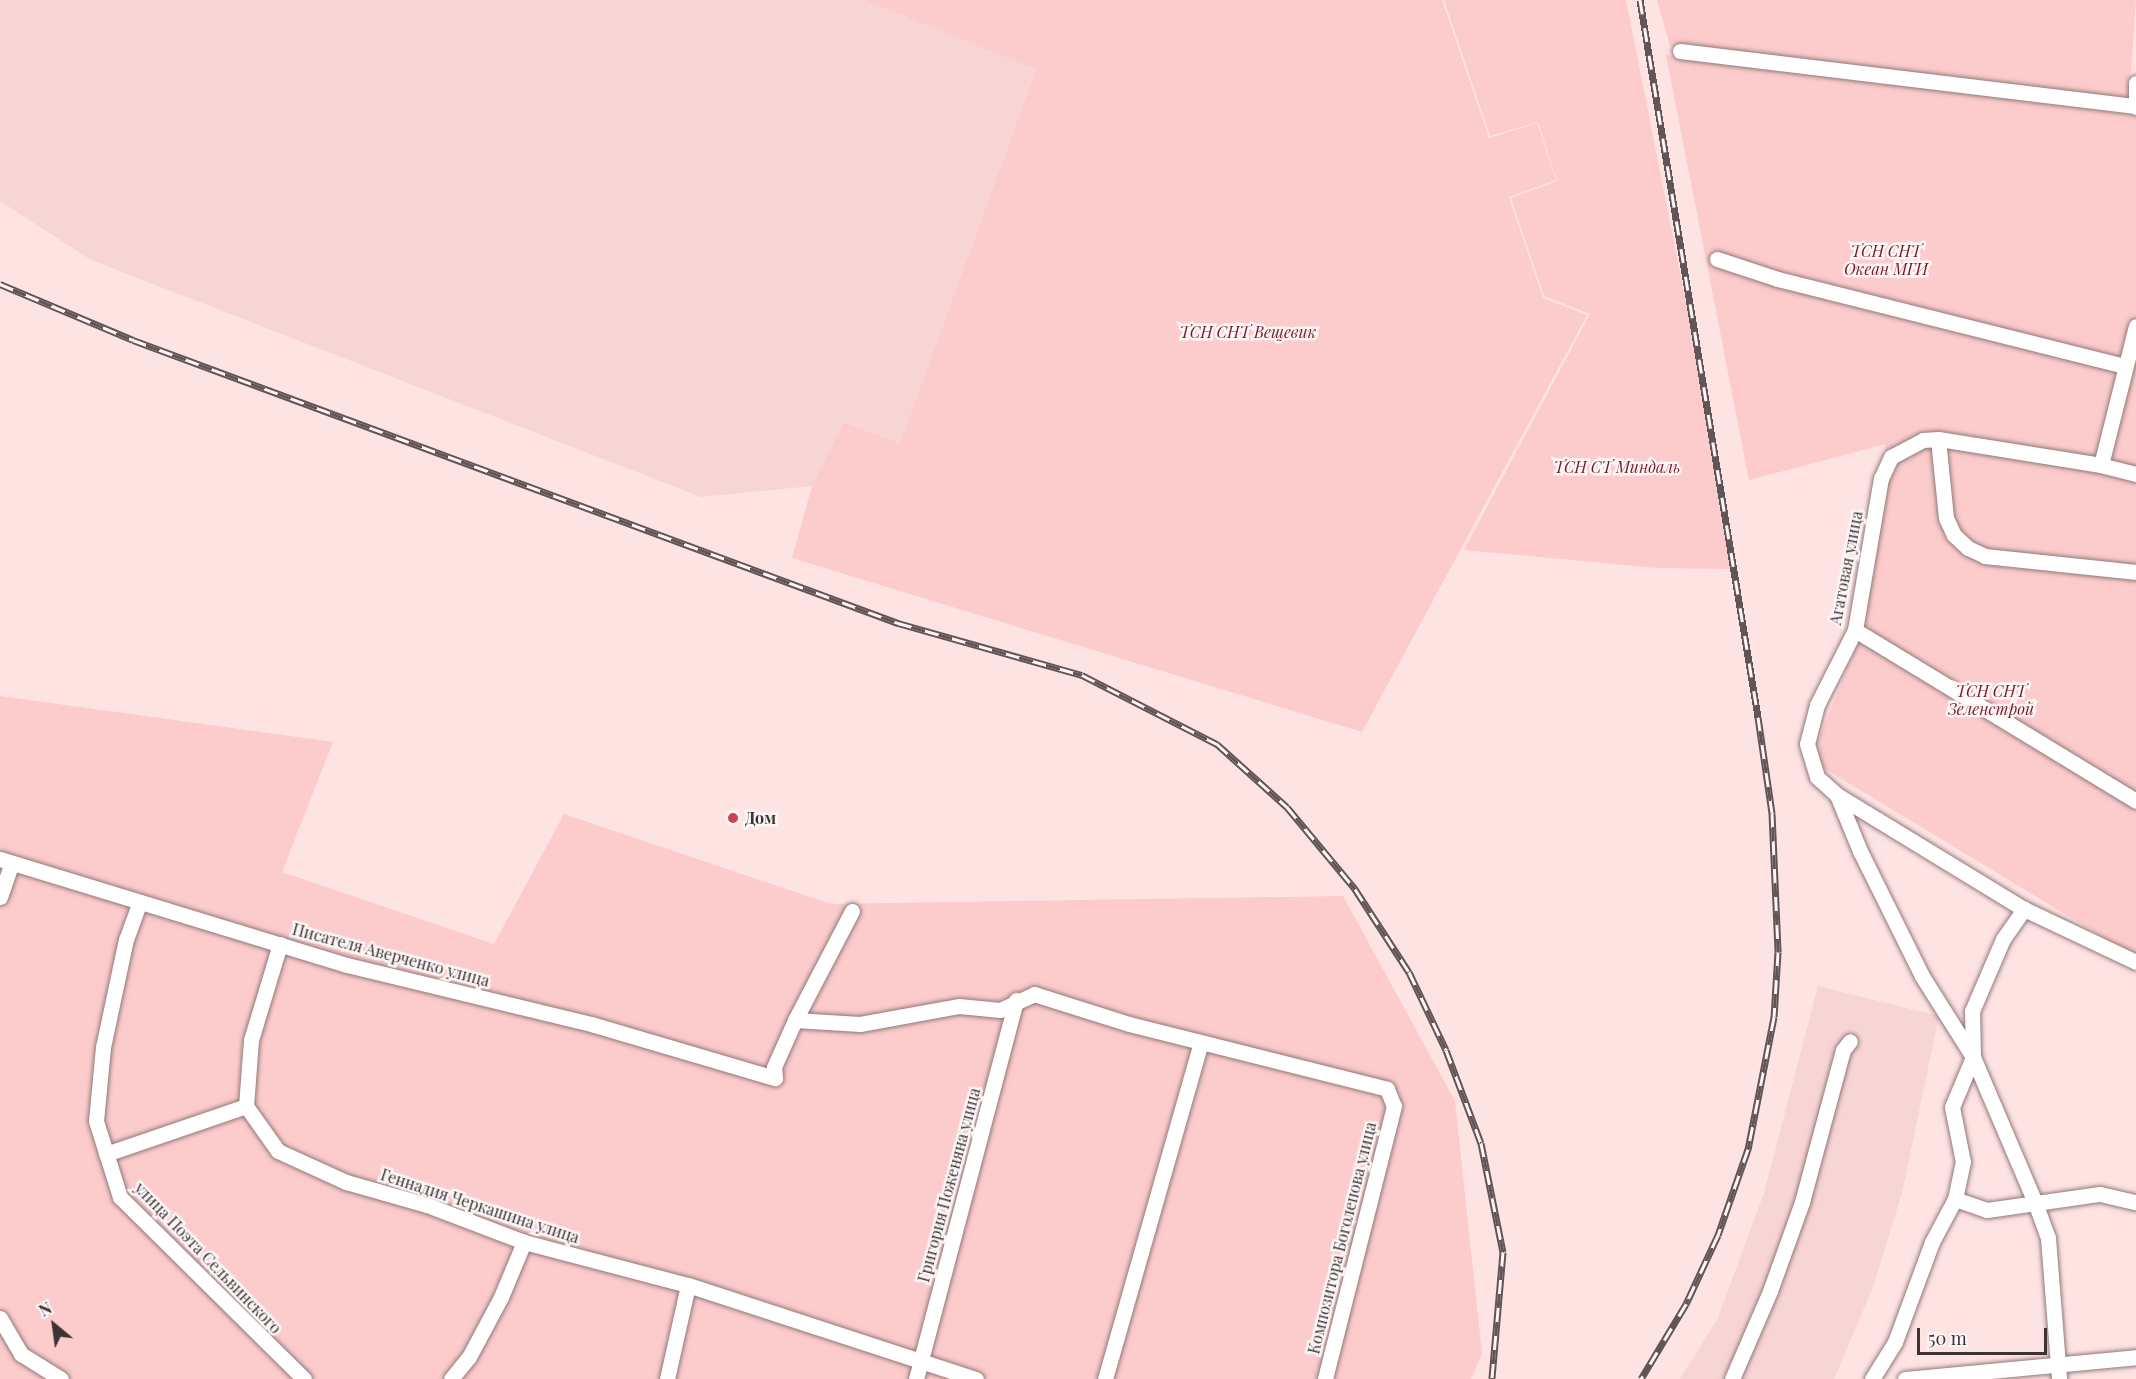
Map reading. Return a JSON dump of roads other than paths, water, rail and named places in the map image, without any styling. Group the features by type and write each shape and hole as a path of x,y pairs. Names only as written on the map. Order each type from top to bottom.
{"street":[{"path":"1680,51 2135,106 2136,83"},
{"path":"1717,259 1778,279 2125,366"},
{"path":"2101,465 2136,326"},
{"path":"1938,439 1946,518 1968,548 1985,556 2136,572"},
{"name":"Агатовая улица","path":"2136,474 2101,465 1938,439 1923,440 1891,457 1881,477 1855,630 1817,705 1807,744 1817,777 1837,795 2024,909 2136,962"},
{"path":"1855,630 2136,801"},
{"path":"1837,795 1860,851 1922,976 1974,1057 2036,1205 2048,1238 2059,1379"},
{"path":"0,897 6,861"},
{"name":"Писателя Аверченко улица","path":"6,861 139,904 347,965 591,1024 775,1078 774,1067 795,1020"},
{"name":"улица Поэта Сельвинского","path":"139,904 126,939 103,1047 96,1121 120,1197 212,1292 304,1379"},
{"path":"1872,1379 1895,1342 1932,1242 1955,1199 1963,1162 1952,1107 1974,1057 1972,1011 2003,939 2024,909"},
{"path":"852,911 795,1020 860,1024 959,1006 1000,1010 1016,1000 1034,994 1200,1042 1105,1379"},
{"path":"106,1154 246,1106 251,1040 280,944"},
{"name":"Григория Поженяна улица","path":"918,1371 1016,1000"},
{"path":"1732,1379 1770,1291 1802,1202 1844,1050 1850,1041"},
{"name":"Композитора Боголепова улица","path":"1200,1042 1387,1089 1394,1106 1325,1379"},
{"name":"Геннадия Черкашина улица","path":"246,1106 278,1151 345,1182 427,1205 524,1242 688,1285 918,1371 976,1379"},
{"path":"1955,1199 1987,1210 2036,1205 2100,1194 2136,1202"},
{"path":"451,1379 469,1357 501,1297 524,1242"},
{"path":"667,1379 688,1285"},
{"path":"0,1318 21,1354 61,1379"},
{"path":"1905,1379 2058,1362 2136,1358"}],"railway":[{"path":"1640,0 1772,813 1778,952 1774,1017 1748,1149 1718,1235 1686,1304 1641,1379"},
{"path":"0,284 133,340 898,623 1082,675 1217,744 1287,807 1355,889 1409,972 1446,1050 1481,1143 1503,1252 1492,1379"}],"place":[{"name":"Дом","path":"733,818"}],"park label":[{"name":"ТСН СНТ Океан МГИ","path":"1886,260"},
{"name":"ТСН СНТ Вещевик","path":"1248,332"},
{"name":"ТСН СТ Миндаль","path":"1617,467"},
{"name":"ТСН СНТ Зеленстрой","path":"1991,700"}]}
